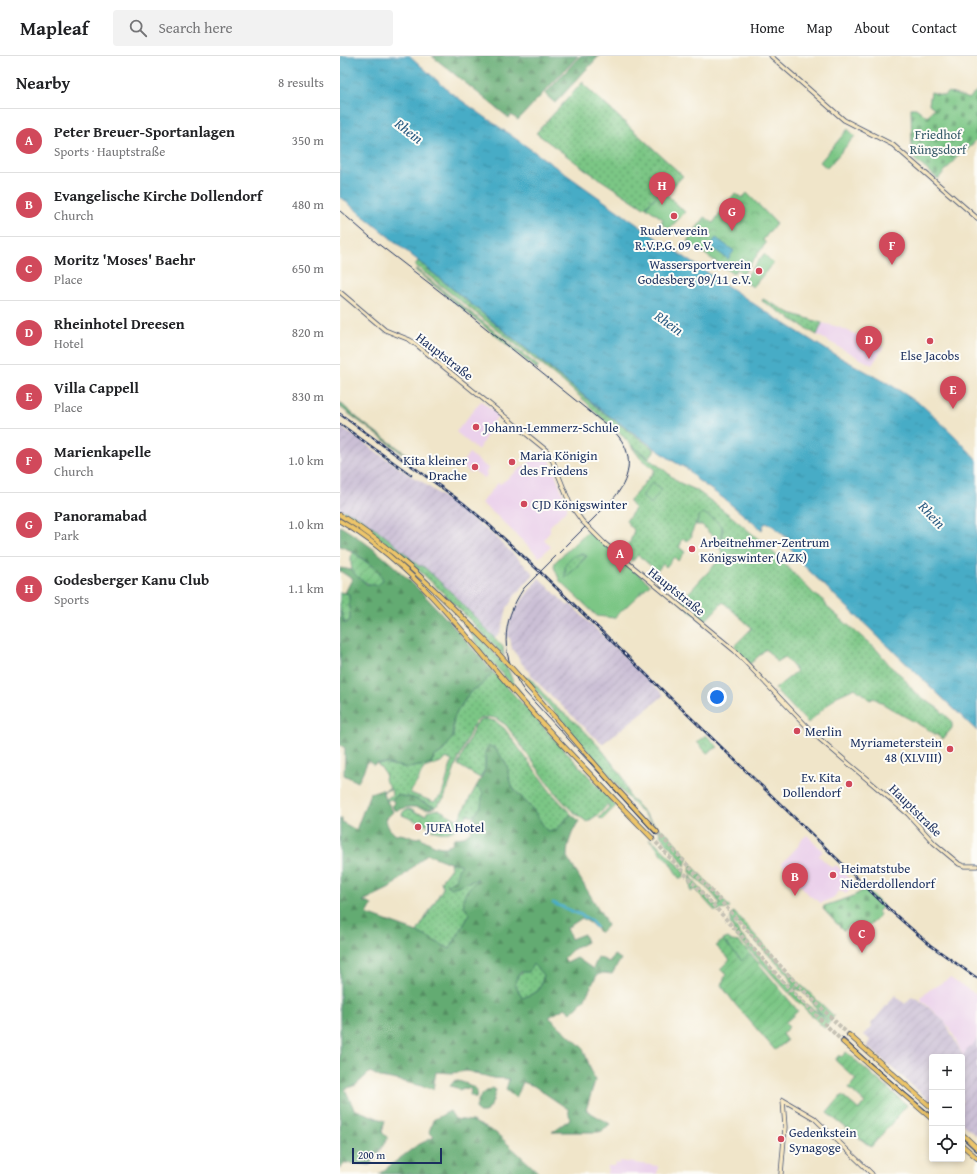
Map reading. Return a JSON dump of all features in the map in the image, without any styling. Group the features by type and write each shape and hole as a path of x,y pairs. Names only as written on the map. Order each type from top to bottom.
{"highway":[{"path":"340,515 370,534 401,559 498,652 614,786 658,832"},
{"path":"340,521 374,543 400,565 437,601 532,711 652,838"},
{"path":"849,1035 929,1105"},
{"path":"843,1042 929,1116"},
{"path":"965,1137 977,1148"},
{"path":"965,1148 977,1158"}],"main road":[{"path":"771,56 844,120 893,145 977,218"},
{"name":"Hauptstraße","path":"340,292 385,330 410,340 418,346 545,449 552,459 570,504 582,521 604,543 735,651 815,735 902,808 924,830 934,843 959,864 967,867 977,866"},
{"path":"781,1174 785,1127 783,1100 821,1123 872,1174"},
{"path":"784,1112 785,1108 792,1105"}],"shaded area":[{"path":"822,323 839,327 882,346 883,348 872,365 817,335"},
{"name":"Johann-Lemmerz-Schule","path":"481,401 499,415 493,422 494,423 478,450 456,432"},
{"path":"340,426 411,476 421,481 492,534 534,574 516,594 507,608 501,632 494,638 454,595 380,532 358,517 347,511 340,510"},
{"name":"CJD Königswinter","path":"544,451 550,460 567,505 567,509 550,526 550,532 544,539 551,547 539,557 497,516 481,503 498,483 500,484"},
{"name":"Kita kleiner Drache","path":"469,453 489,469 484,478 473,470 470,473 461,465"},
{"path":"539,578 568,606 570,604 664,695 602,744 539,684 520,661 512,649 510,638 507,637 510,621 518,605"},
{"path":"807,835 823,851 819,856 832,868 836,865 854,884 846,894 840,890 833,898 821,903 810,896 781,863"},
{"path":"950,978 977,995 977,1039 971,1048 969,1047 964,1054 962,1054 953,1034 945,1022 921,1000 922,996 926,992"},
{"path":"895,995 905,1004 912,996 916,999 917,998 945,1022 962,1054 929,1054 929,1100 867,1046 870,1040 864,1035 872,1025 871,1024"},
{"path":"977,1039 977,1136 965,1126 964,1054 969,1046 971,1047"},
{"path":"620,1161 658,1166 657,1174 607,1174 608,1166 614,1166 616,1163 619,1164"}],"green space":[{"path":"432,56 578,56 518,120 511,115 509,118"},
{"path":"580,56 599,56 555,103 545,94"},
{"path":"583,82 583,84 683,176 666,194 662,190 644,208 589,172 536,133"},
{"name":"Friedhof Rüngsdorf","path":"977,90 977,139 966,151 964,149 938,179 914,159 914,156 912,156 911,108 916,108 927,117 934,108 929,104 931,92 945,96 948,92 969,99"},
{"path":"848,129 855,136 827,168 820,162"},
{"path":"662,190 685,212 669,229 661,223 663,219 646,207"},
{"path":"735,193 742,198 747,193 776,223 763,240 766,243 743,274 737,269 733,274 688,242 689,238 705,217 713,223"},
{"name":"Wassersportverein Godesberg 09/11 e.V.","path":"764,254 773,263 753,287 745,282 744,279"},
{"path":"418,261 604,413 655,450 649,458 631,445 618,431 563,382 415,265"},
{"path":"416,269 539,367 537,369 415,270"},
{"path":"763,299 790,313 822,323 817,335 762,301"},
{"path":"340,402 368,426 419,463 418,465 340,407"},
{"path":"631,446 678,482 696,490 731,516 769,548 815,595 825,603 827,607 877,650 892,668 902,676 915,693 939,709 952,721 952,728 943,739 874,698 870,700 855,688 837,696 808,723 775,689 797,671 785,657 777,662 766,649 750,664 734,646 752,628 723,602 704,622 680,602 722,557 721,549 713,544 719,542 722,537 723,528 714,519 703,513 700,515 691,533 692,536 687,541 683,539 680,542 681,544 679,547 685,552 678,561 674,557 666,567 663,564 657,571 638,555 633,561 621,552 630,542 634,530 626,521 635,509 629,502 655,470 641,459"},
{"path":"652,482 662,489 651,504 642,497"},
{"path":"340,510 350,513 371,525 419,566 423,566 454,595 503,647 504,656 447,597 406,559 363,526 340,512"},
{"path":"703,513 714,519 722,527 722,537 718,543 713,543 714,538 702,525 696,525 700,515"},
{"path":"340,526 362,540 403,574 441,612 493,672 480,686 470,692 453,720 453,737 443,751 434,757 431,764 408,768 383,763 376,763 374,765 368,761 358,782 344,775 345,748 340,745 340,611 345,624 350,620 349,594 345,593 352,579 340,571 340,568 352,570 366,584 378,585 374,567 352,551 340,546"},
{"path":"588,531 650,584 614,618 597,616 560,581 554,567 555,562","holes":["582,554 587,556 566,578 565,569 570,559 573,556"]},
{"path":"352,551 379,572 383,580 378,585 367,583 355,574 351,564"},
{"path":"582,554 587,555 566,578 565,569 570,559 573,556"},
{"path":"340,592 349,594 350,620 345,624 340,611"},
{"path":"470,631 482,640 508,669 513,682 524,698 478,647"},
{"path":"493,672 616,806 603,819 599,818 609,807 608,804 599,814 587,822 571,810 557,795 506,725 495,718 488,717 479,719 473,725 456,765 444,799 435,807 413,798 397,795 392,800 390,799 388,801 386,799 392,795 391,789 384,791 383,794 383,791 390,788 384,779 386,776 377,764 383,763 408,768 431,764 434,757 443,751 453,737 453,720 457,712 470,692 480,686","holes":["446,758 452,761 442,795 434,802 410,793 424,768 444,761"]},
{"path":"525,678 530,678 552,704 581,727 602,750 622,776 629,796 657,827 668,834 687,857 685,866 676,853 661,837 659,830 629,799"},
{"path":"486,719 495,721 504,728 550,791 571,814 557,829 547,832 534,811 513,788 506,765 495,748 485,752 485,769 480,778 458,765 475,726 479,721"},
{"path":"706,735 718,747 707,753 697,742"},
{"path":"489,746 495,748 507,765 510,782 513,788 534,811 547,831 557,829 571,814 579,821 570,838 567,857 604,918 607,926 600,933 590,923 582,918 567,928 571,939 584,934 587,942 572,950 564,958 567,963 577,958 593,969 598,957 609,962 614,955 621,959 612,974 603,973 597,975 584,1000 571,1013 565,1008 549,1017 583,1048 595,1081 586,1110 610,1124 602,1131 598,1132 552,1132 570,1119 568,1109 534,1086 523,1082 516,1098 506,1090 509,1079 493,1078 467,1071 452,1073 436,1072 433,1089 380,1077 370,1072 356,1085 345,1089 354,1109 385,1121 382,1132 388,1138 370,1165 345,1163 340,1169 340,819 342,819 342,822 356,830 370,793 382,789 383,794 393,812 386,819 390,830 396,835 400,834 417,838 420,837 440,847 448,846 452,843 454,838 463,837 471,831 475,815 481,806 483,795 476,787 483,776 485,753","holes":["427,854 450,863 461,864 457,872 457,878 446,885 451,888 478,879 470,887 463,899 466,909 470,914 450,949 417,932 367,914 372,905 363,901 390,888","533,964 544,976 538,991 523,998 515,982 521,972 529,972"]},
{"path":"476,787 483,795 482,806 473,817 468,814 457,828 449,832 445,833 432,830 428,826 402,815 407,809 426,815 427,812 438,809 458,820"},
{"path":"397,795 413,798 435,807 426,809 410,807 394,810 392,806 395,803 392,800"},
{"path":"649,839 656,843 684,870 684,878 679,878 670,863"},
{"path":"462,862 471,864 468,872 460,870 461,865 457,878 451,888 479,878 468,889 470,914 450,949 417,932 443,888 441,881 451,868 450,863"},
{"path":"691,864 730,908 715,911 695,889 691,892 690,875 713,904 717,907 720,904 710,891 690,872"},
{"path":"866,889 883,906 878,912 880,914 877,919 861,933 851,924 844,931 823,909 824,906 851,897"},
{"path":"734,912 799,983 789,993 735,934 730,923 732,913","holes":["734,921 745,930 788,975 793,984 791,986 783,981 740,934 733,922"]},
{"path":"728,938 732,941 739,942 750,953 742,961 723,940"},
{"path":"723,940 742,961 750,953 798,1011 785,1023 789,1027 782,1034 787,1041 775,1050 735,1004 721,985 726,975 720,969 730,960 716,946"},
{"path":"533,963 544,976 538,991 523,998 515,985 516,978"},
{"path":"800,984 834,1016 824,1028 790,994","holes":["797,989 809,998 818,1011 827,1019 826,1020 802,1001 795,991"]},
{"path":"846,1052 907,1105 871,1147 827,1113 842,1095 859,1110 865,1103 849,1088 856,1079 835,1060 839,1055 841,1057"},
{"path":"455,1080 473,1087 477,1091 476,1098 470,1095 471,1089 464,1088 459,1090 450,1086"},
{"path":"493,1088 496,1090 492,1103 485,1113 479,1113 476,1109 479,1099 486,1091"},
{"path":"450,1111 455,1119 472,1121 496,1133 540,1174 379,1174 416,1146 434,1137 429,1132 433,1120"}],"water":[{"name":"Rhein","path":"340,56 410,56 451,93 659,240 763,310 830,352 891,385 923,406 955,436 977,460 977,731 803,565 790,547 787,538 773,526 766,523 762,530 723,498 696,479 689,470 673,461 604,412 340,197"},
{"path":"716,238 734,251 728,259 710,246"}],"waterway":[{"path":"553,903 590,920 596,927"}],"tunnel":[{"path":"657,832 796,983 849,1035"},
{"path":"652,838 790,989 843,1042"}],"tram line":[{"path":"340,211 377,243 451,300 610,428 617,434 624,445 627,453 628,469 623,485 613,499 524,588 516,601 507,627 507,653 511,666 525,692 656,835"},
{"path":"842,1037 929,1112"},
{"path":"965,1141 977,1152"}],"railway":[{"path":"340,414 463,503 488,524 537,569 891,911 930,945 977,978"},
{"path":"340,424 411,475"}],"place":[{"name":"Godesberger Kanu Club","path":"662,205"},
{"name":"Ruderverein R.V.P.G. 09 e.V.","path":"674,216"},
{"name":"Panoramabad","path":"732,231"},
{"name":"Marienkapelle","path":"892,265"},
{"name":"Wassersportverein Godesberg 09/11 e.V.","path":"759,271"},
{"name":"Else Jacobs","path":"930,341"},
{"name":"Rheinhotel Dreesen","path":"869,359"},
{"name":"Villa Cappell","path":"953,409"},
{"name":"Johann-Lemmerz-Schule","path":"476,427"},
{"name":"Maria Königin des Friedens","path":"512,462"},
{"name":"Kita kleiner Drache","path":"475,467"},
{"name":"CJD Königswinter","path":"524,504"},
{"name":"Arbeitnehmer-Zentrum Königswinter (AZK)","path":"692,549"},
{"name":"Peter Breuer-Sportanlagen","path":"620,573"},
{"name":"Merlin","path":"797,731"},
{"name":"Myriameterstein 48 (XLVIII)","path":"950,749"},
{"name":"Ev. Kita Dollendorf","path":"849,784"},
{"name":"JUFA Hotel","path":"418,827"},
{"name":"Heimatstube Niederdollendorf","path":"833,875"},
{"name":"Evangelische Kirche Dollendorf","path":"795,896"},
{"name":"Moritz 'Moses' Baehr","path":"862,953"},
{"name":"Gedenkstein Synagoge","path":"781,1139"}]}
